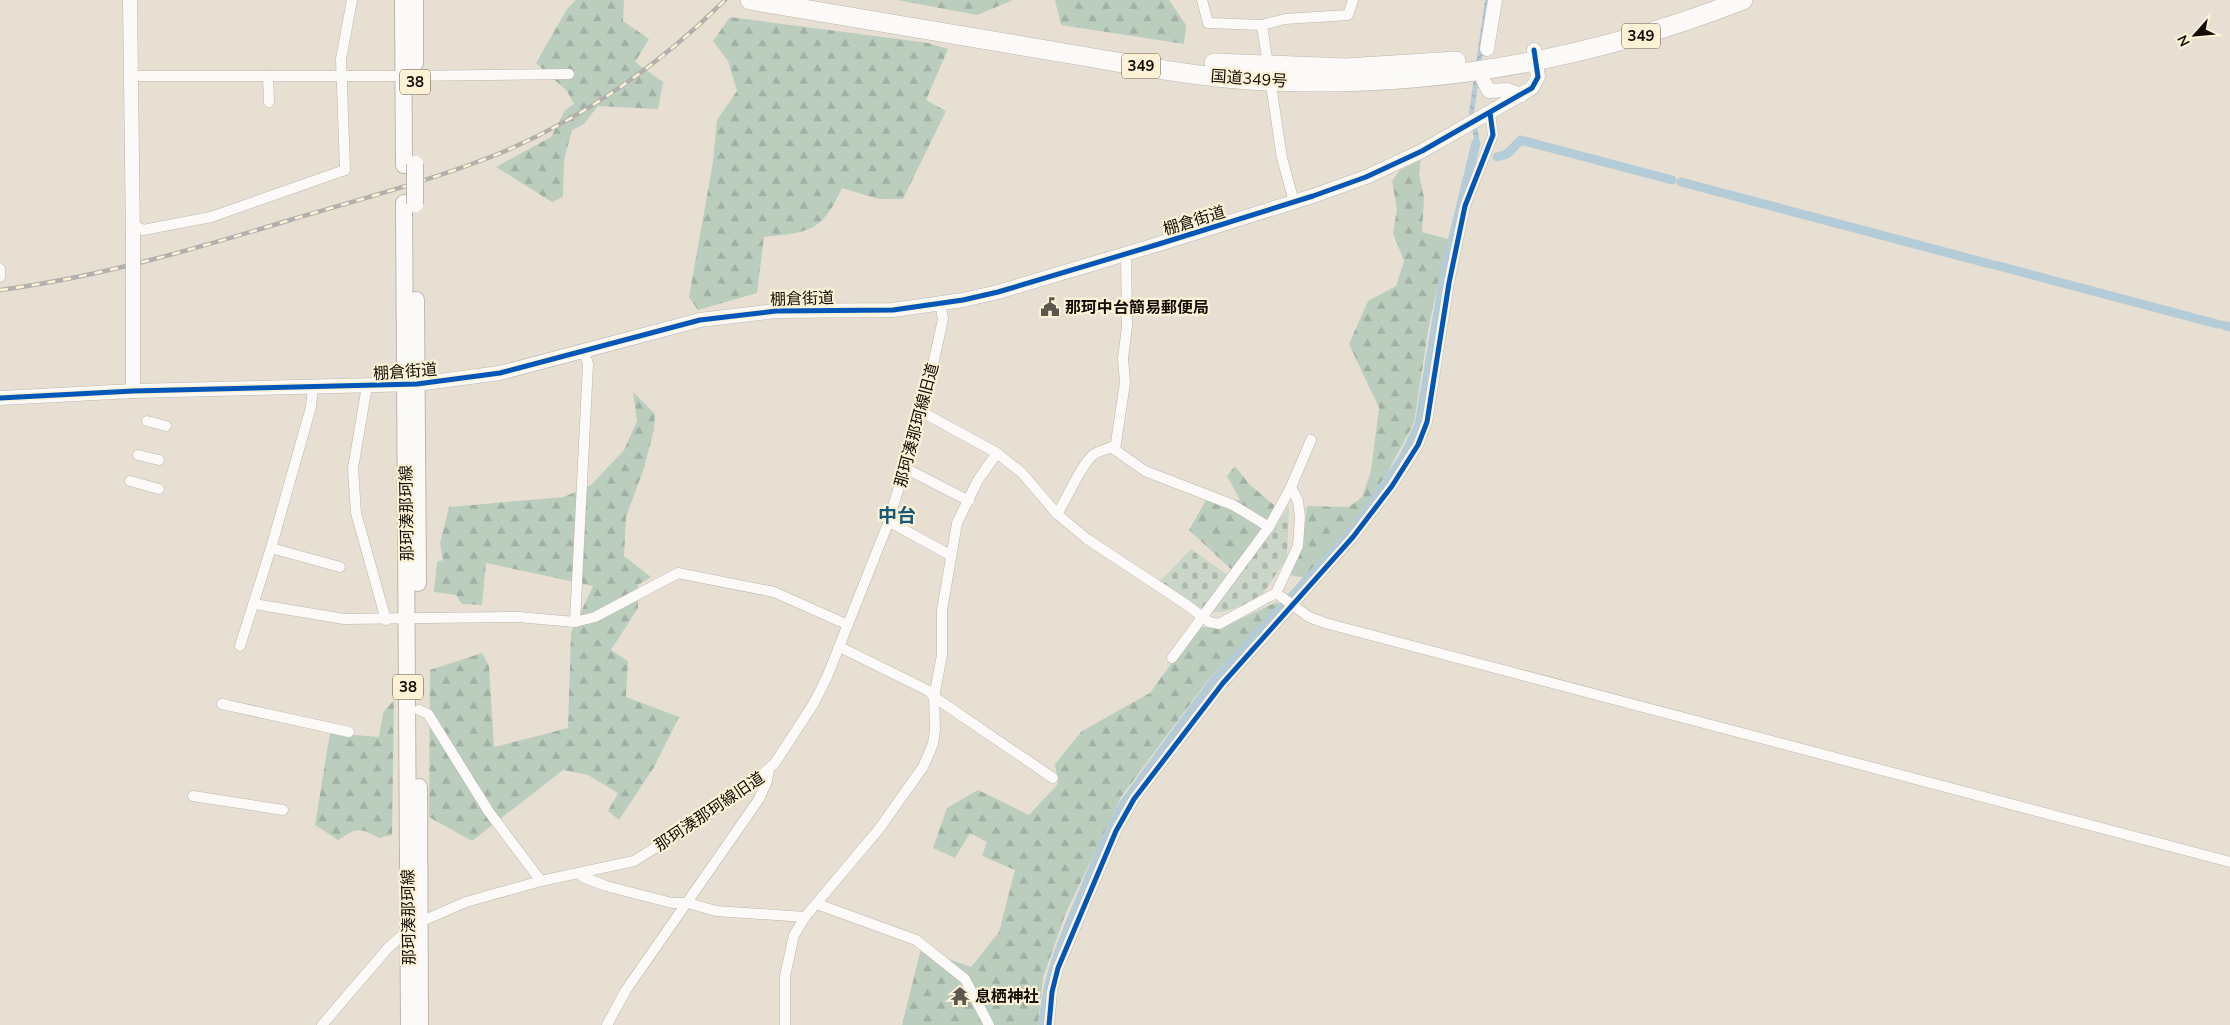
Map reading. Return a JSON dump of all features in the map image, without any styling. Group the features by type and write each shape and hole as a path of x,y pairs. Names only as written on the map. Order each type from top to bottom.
{"highway":[{"name":"国道349号","path":"750,0 1161,69 1269,74 1350,82 1413,79 1622,42 1743,0"},
{"name":"国道349号","path":"815,0 1148,56 1231,65 1269,74"},
{"name":"国道349号","path":"1535,56 1712,0"}],"main road":[{"name":"那珂湊那珂線","path":"403,0 409,76 414,926 420,1025"},
{"name":"那珂湊那珂線","path":"409,76 415,0"},
{"name":"那珂湊那珂線","path":"409,1025 414,926 419,710 413,618"}],"street":[{"path":"130,0 133,391"},
{"path":"133,231 212,217 345,170 340,59 352,0"},
{"path":"1202,0 1208,24 1262,25 1285,19 1348,15 1353,0"},
{"path":"1487,49 1495,0"},
{"path":"1262,25 1282,158 1294,202"},
{"name":"棚倉街道","path":"0,398 133,391 411,384 500,373 700,320 776,311 893,310 998,292 1294,202 1366,177 1391,166 1521,95 1536,83 1538,77 1535,56"},
{"path":"131,76 569,74"},
{"path":"268,76 269,102"},
{"path":"1483,80 1489,91 1508,90 1521,95"},
{"path":"1049,1025 1052,992 1058,968 1124,814 1285,600 1353,537 1392,486 1418,445 1427,422 1449,283 1465,206 1493,135 1490,113"},
{"path":"1115,450 1125,382 1123,359 1127,326 1126,254"},
{"path":"0,269 0,277"},
{"name":"那珂湊那珂線旧道","path":"322,1025 364,974 414,926 466,902 541,881 634,861 706,816 769,770 814,703 840,647 888,521 922,412 943,320 940,303"},
{"path":"575,622 588,364 584,352"},
{"path":"367,386 353,468 356,513 386,620"},
{"path":"240,646 271,548 311,407 313,387"},
{"path":"922,412 996,453 1022,473 1057,514 1087,539 1187,605 1209,622 1220,624 1285,600"},
{"path":"147,422 166,426"},
{"path":"1172,658 1269,527 1291,487 1311,440"},
{"path":"1057,514 1089,459 1094,454 1111,447 1146,471 1233,505 1269,527"},
{"path":"785,1025 784,976 794,936 805,917 879,829 923,767 933,744 935,730 934,698 942,655 942,610 950,555 957,523 978,480 996,453"},
{"path":"138,456 159,460"},
{"path":"905,468 969,500"},
{"path":"130,481 159,489"},
{"path":"1285,600 1298,546 1300,517 1298,501 1291,487"},
{"path":"888,521 950,555"},
{"path":"271,548 340,567"},
{"path":"254,604 344,619 518,617 575,622 595,617 678,573 774,592 848,625"},
{"path":"1285,600 1309,617 1325,623 2230,862"},
{"path":"840,647 930,691 934,698 1053,778"},
{"path":"222,704 348,732"},
{"path":"419,710 428,714 489,812 541,881"},
{"path":"607,1025 626,990 759,799 767,781 769,770"},
{"path":"193,796 283,810"},
{"path":"578,873 583,877 636,896 672,903 688,903 716,911 805,917"},
{"path":"817,904 916,940 965,979 989,1025"}],"green space":[{"path":"576,0 624,0 623,21 649,39 635,62 663,82 658,109 598,106 584,124 572,130 564,160 563,197 552,202 496,167 551,137 565,110 574,104 567,91 536,63 567,9"},
{"path":"897,0 1013,0 977,15"},
{"path":"1055,0 1169,0 1186,25 1184,44 1061,25"},
{"path":"730,17 928,43 948,49 926,100 946,111 903,199 878,199 842,188 835,203 821,222 804,231 764,237 757,293 698,310 689,297 713,162 717,120 737,91 728,61 713,41"},
{"path":"1421,160 1419,173 1424,198 1422,232 1448,239 1429,325 1414,423 1385,477 1349,528 1306,578 1289,575 1302,546 1307,506 1349,507 1362,497 1371,471 1379,408 1349,344 1368,301 1396,286 1404,261 1393,233 1397,209 1392,181 1400,170"},
{"path":"633,392 655,414 654,430 644,468 626,517 624,556 651,577 638,585 638,608 611,650 628,661 626,697 679,717 654,767 619,820 608,811 618,793 588,775 563,770 472,841 429,817 430,670 482,653 489,666 494,747 568,728 571,633 593,586 486,563 482,605 462,604 456,595 434,592 437,562 443,560 440,543 449,507 564,497 591,485 624,450 637,421"},
{"path":"1235,466 1249,484 1275,506 1263,532 1232,570 1189,530 1206,500 1240,500 1227,476"},
{"path":"1289,506 1287,558 1258,601 1223,612 1212,612 1198,607 1159,582 1191,549 1235,580"},
{"path":"1277,602 1281,606 1208,680 1121,797 1065,915 1043,978 1038,1025 902,1025 921,949 971,967 999,932 1015,870 982,856 987,842 970,833 955,858 933,848 947,808 978,790 1029,815 1058,784 1055,764 1082,731 1150,693 1198,626 1219,629"},
{"path":"394,700 392,835 379,838 358,830 338,840 315,825 330,733 379,737 383,713"}],"water":[{"path":"1485,0 1491,0 1474,112 1479,137 1478,155 1472,153 1474,138 1469,113"}],"waterway":[{"path":"1497,157 1507,154 1521,140 1672,180"},
{"path":"1043,1025 1048,989 1063,939 1102,846 1124,803 1213,682 1353,530 1403,458 1419,425 1445,270 1476,143"},
{"path":"1681,182 1990,264"},
{"path":"1995,265 2217,324"},
{"path":"2223,325 2230,327"}],"railway":[{"path":"0,290 74,278 183,251 397,189 503,152 593,105 649,67 725,0"}],"cycle path":[{"path":"0,398 133,391 417,384 500,373 700,320 776,311 893,310 963,300 998,292 1159,244 1313,196 1366,177 1422,151 1532,88 1538,77 1534,50"},
{"path":"1049,1025 1052,992 1058,968 1116,831 1134,799 1223,683 1353,537 1392,486 1418,445 1427,422 1449,283 1465,206 1493,135 1490,113"}],"place":[{"name":"那珂中台簡易郵便局","path":"1050,307"},
{"name":"息栖神社","path":"960,996"}],"district":[{"name":"中台","path":"897,515"}]}
